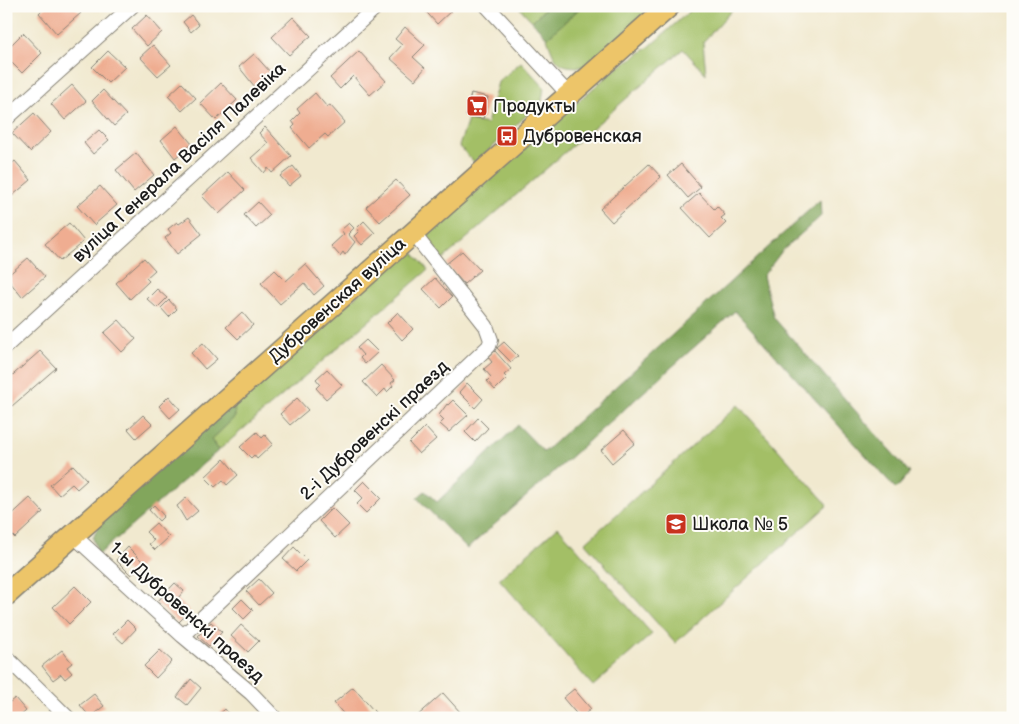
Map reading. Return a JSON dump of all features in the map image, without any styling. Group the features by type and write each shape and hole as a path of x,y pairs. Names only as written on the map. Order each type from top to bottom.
{"main road":[{"name":"Дубровенская вуліца","path":"6,595 668,6"}],"street":[{"path":"6,119 132,6"},
{"name":"вуліца Генерала Васіля Палевіка","path":"6,346 376,6"},
{"path":"487,6 569,95"},
{"name":"2-і Дубровенскі праезд","path":"183,636 489,346 491,340 486,326 413,233"},
{"name":"1-ы Дубровенскі праезд","path":"73,535 183,636 251,693 275,718"},
{"path":"6,657 68,718"}],"green space":[{"path":"518,6 548,6 532,21"},
{"path":"548,6 582,6 547,38 532,21"},
{"path":"582,6 652,6 589,67 571,67 557,60 547,38"},
{"path":"695,6 729,6 732,10 703,42 706,74 683,49 442,260 425,236 614,70 649,47"},
{"path":"521,62 544,87 542,101 475,163 459,146 468,120 487,124 498,82"},
{"path":"820,200 821,216 782,251 763,276 774,318 910,473 896,489 735,311 467,549 417,498 425,491 437,502 518,425 544,452"},
{"path":"410,249 428,270 219,450 211,440 235,417 234,403"},
{"path":"234,403 235,417 211,440 219,450 98,555 93,538 100,521"},
{"path":"738,405 828,505 675,643 585,543"},
{"path":"558,527 652,634 593,686 499,579"}],"building":[{"path":"46,6 74,6 81,13 57,34 39,13"},
{"path":"421,6 449,6 452,10 437,24"},
{"path":"147,15 162,32 147,46 132,29"},
{"path":"191,15 199,25 191,32 183,22"},
{"path":"293,17 311,36 289,55 272,37"},
{"path":"405,27 425,45 413,57 425,68 415,80 390,58 402,45 395,39"},
{"path":"23,33 42,53 22,73 6,57 6,50"},
{"path":"153,45 171,65 158,76 140,57"},
{"path":"108,51 125,67 108,83 92,67"},
{"path":"359,51 386,81 370,95 353,76 340,89 330,78"},
{"path":"254,54 271,73 255,87 239,67"},
{"path":"182,83 196,98 182,111 168,96"},
{"path":"221,83 237,100 216,120 200,103"},
{"path":"72,85 86,101 65,120 51,104"},
{"path":"103,90 126,115 114,126 92,101"},
{"path":"315,93 327,107 330,105 345,122 328,137 325,134 309,148 292,128 295,125 292,121 300,113 297,109"},
{"name":"Продукты","path":"471,93 488,97 483,119 466,116"},
{"path":"34,113 51,132 30,152 12,133"},
{"path":"177,126 192,144 175,158 161,140"},
{"path":"265,127 291,156 272,173 268,168 264,173 251,158 268,143 259,133"},
{"path":"99,130 109,140 93,154 84,143"},
{"path":"136,153 154,175 134,192 116,170"},
{"path":"15,161 31,180 6,201 6,168"},
{"path":"649,164 661,177 612,222 600,209"},
{"path":"681,164 701,187 688,198 668,175"},
{"path":"293,166 301,176 289,186 280,176"},
{"path":"228,172 245,190 219,214 202,196"},
{"path":"396,180 410,195 380,222 366,207"},
{"path":"100,186 117,205 94,225 77,206"},
{"path":"699,193 714,209 717,206 725,215 721,218 726,223 710,238 682,208"},
{"path":"258,202 270,215 256,228 244,215"},
{"path":"189,217 202,234 177,254 165,238 171,233 168,229 177,222 179,224"},
{"path":"364,221 375,233 362,245 354,236 359,231 357,228"},
{"path":"69,223 84,241 60,261 45,244"},
{"path":"349,223 354,228 348,234 355,242 345,255 343,252 340,256 331,246 344,234 341,230"},
{"path":"462,251 480,270 464,284 446,264"},
{"path":"28,258 45,277 22,297 6,277"},
{"path":"144,258 155,270 146,278 149,281 130,299 116,283"},
{"path":"305,264 324,286 314,295 304,283 280,304 261,283 275,270 286,281"},
{"path":"435,278 452,297 441,308 423,289"},
{"path":"157,289 167,298 157,308 147,299"},
{"path":"169,300 177,309 169,317 161,308"},
{"path":"242,312 253,325 238,339 226,327"},
{"path":"398,312 413,329 402,340 387,323"},
{"path":"119,320 136,339 122,352 104,333"},
{"path":"366,340 378,352 365,364 360,358 363,355 357,348"},
{"path":"504,342 518,356 511,362 497,348"},
{"path":"203,343 217,359 205,369 191,353"},
{"path":"40,351 56,368 12,406 6,400 6,381"},
{"path":"495,351 511,369 504,375 507,378 495,390 487,381 491,377 484,369 492,362 488,357"},
{"path":"381,365 395,380 391,383 393,386 387,392 385,389 377,397 363,382"},
{"path":"327,369 342,385 326,399 316,388 320,384 316,379"},
{"path":"467,383 483,399 475,408 459,392"},
{"path":"169,396 180,409 170,418 159,406"},
{"path":"297,398 308,410 290,425 280,414"},
{"path":"453,400 468,415 449,432 440,424 444,420 439,415 447,404"},
{"path":"143,415 152,424 136,438 128,429"},
{"path":"478,418 488,428 475,442 465,432"},
{"path":"425,427 436,439 419,454 409,443"},
{"path":"624,430 635,443 612,463 601,450"},
{"path":"257,432 262,438 265,435 273,444 257,459 254,455 251,458 240,447"},
{"path":"224,459 238,475 227,485 223,480 215,487 205,477"},
{"path":"73,465 87,480 77,489 72,484 59,495 50,485"},
{"path":"364,481 381,498 366,513 357,504 363,498 355,490"},
{"path":"30,498 43,512 15,538 6,529 6,520"},
{"path":"186,498 198,511 186,521 177,506"},
{"path":"154,505 164,516 159,521 149,510"},
{"path":"332,508 349,525 335,538 319,521"},
{"path":"156,523 169,537 155,550 149,544 154,540 146,532"},
{"path":"128,547 144,563 131,575 116,560"},
{"path":"294,547 307,560 296,571 283,559"},
{"path":"259,579 272,593 259,605 246,591"},
{"path":"175,583 184,591 177,599 190,611 178,623 156,603"},
{"path":"75,586 91,602 69,624 53,607"},
{"path":"242,599 253,610 244,619 233,608"},
{"path":"127,620 136,629 123,643 113,634"},
{"path":"211,622 222,632 209,646 198,636"},
{"path":"241,625 259,641 248,652 231,636"},
{"path":"62,650 72,663 67,667 72,673 65,679 61,674 53,680 42,666"},
{"path":"160,650 172,661 156,678 144,666"},
{"path":"191,679 201,688 187,705 177,697"},
{"path":"353,687 380,718 347,718 334,703"},
{"path":"574,689 591,709 580,718 563,698"},
{"path":"443,693 461,713 456,718 415,718"},
{"path":"94,694 104,706 90,717 80,705"},
{"path":"15,698 26,711 18,718 6,718 6,705"},
{"path":"225,709 232,718 215,718"}],"place":[{"name":"Продукты","path":"477,106"},
{"name":"Дубровенская","path":"507,136"},
{"name":"Школа № 5","path":"676,524"}]}
